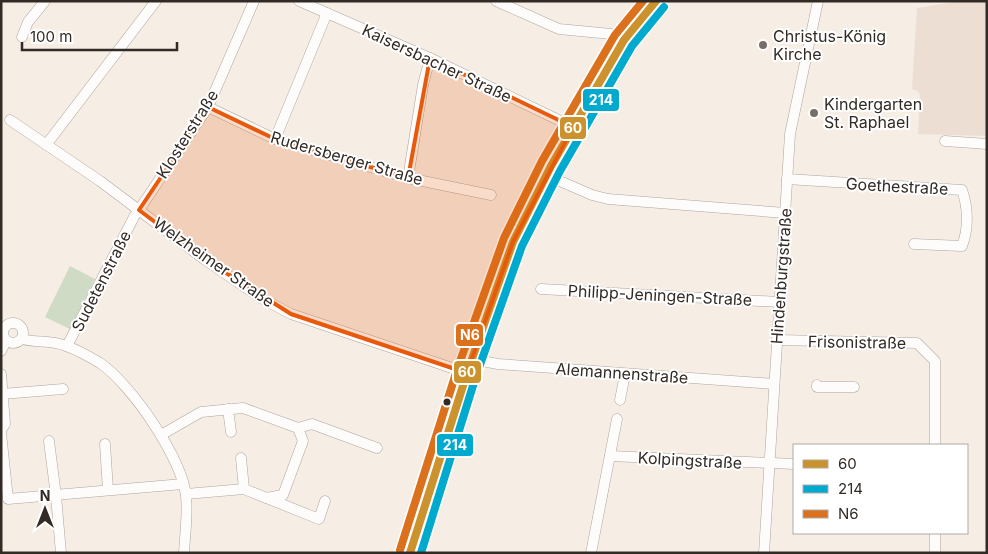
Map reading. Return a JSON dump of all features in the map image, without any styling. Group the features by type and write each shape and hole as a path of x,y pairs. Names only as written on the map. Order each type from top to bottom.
{"street":[{"path":"22,37 28,22 45,1"},
{"path":"46,145 156,1"},
{"name":"Klosterstraße","path":"137,212 208,107 254,1"},
{"name":"Kaisersbacher Straße","path":"299,1 430,58 573,127"},
{"path":"496,1 559,29 611,34 624,40"},
{"path":"410,553 467,373 513,242 546,175 624,40 656,1"},
{"name":"Hindenburgstraße","path":"764,553 790,134 818,1"},
{"path":"275,139 327,13"},
{"path":"408,178 423,85 430,58"},
{"name":"Rudersberger Straße","path":"208,107 275,139 408,178 491,195"},
{"name":"Welzheimer Straße","path":"10,120 100,181 137,212 261,298 291,314 467,373"},
{"path":"945,141 987,144"},
{"path":"546,175 592,195 608,199 785,213"},
{"name":"Goethestraße","path":"787,179 962,190 966,201 967,234 962,246 914,244"},
{"name":"Sudetenstraße","path":"67,346 137,212"},
{"name":"Philipp-Jeningen-Straße","path":"541,289 779,302"},
{"path":"1,351 6,341 3,336 3,325 10,323 19,324 24,334 22,339"},
{"name":"Sudetenstraße","path":"6,341 11,344 17,343 22,339 32,342 53,341 67,346 100,363 126,387 161,435 172,454 183,484 186,494 187,514 184,553"},
{"name":"Frisonistraße","path":"777,340 917,343 935,361 935,444"},
{"name":"Alemannenstraße","path":"472,359 498,364 774,384"},
{"path":"1,374 6,424 1,431 4,481 8,499 183,484"},
{"path":"620,400 625,374"},
{"path":"817,384 817,387 854,387"},
{"path":"2,394 63,389"},
{"path":"161,435 201,412 243,408 298,428 312,424 377,448"},
{"path":"228,409 231,432"},
{"path":"592,553 617,419"},
{"path":"266,498 283,495 303,442 298,428"},
{"path":"49,441 61,553"},
{"path":"105,444 108,490"},
{"name":"Kolpingstraße","path":"610,456 770,464"},
{"path":"241,458 244,489"},
{"path":"770,464 793,464"},
{"path":"186,494 244,489 319,518 325,501"},
{"path":"935,534 935,553"}],"highlighted area":[{"path":"430,58 573,127 513,242 467,373 291,314 204,259 139,210 208,107 275,139 408,178"}],"shaded area":[{"path":"961,1 987,1 987,136 918,134 920,95 918,91 912,89 917,8"}],"green space":[{"path":"70,266 95,279 70,329 45,317"}],"transit line":[{"name":"N6","path":"400,550 457,370 504,238 542,161 615,35 643,1"},
{"name":"60","path":"410,553 467,373 513,242 551,166 624,40 656,1"},
{"name":"214","path":"421,553 476,376 522,246 560,171 632,46 664,7"}],"place":[{"name":"Christus-König Kirche","path":"763,45"},
{"name":"Kindergarten St. Raphael","path":"814,113"}]}
